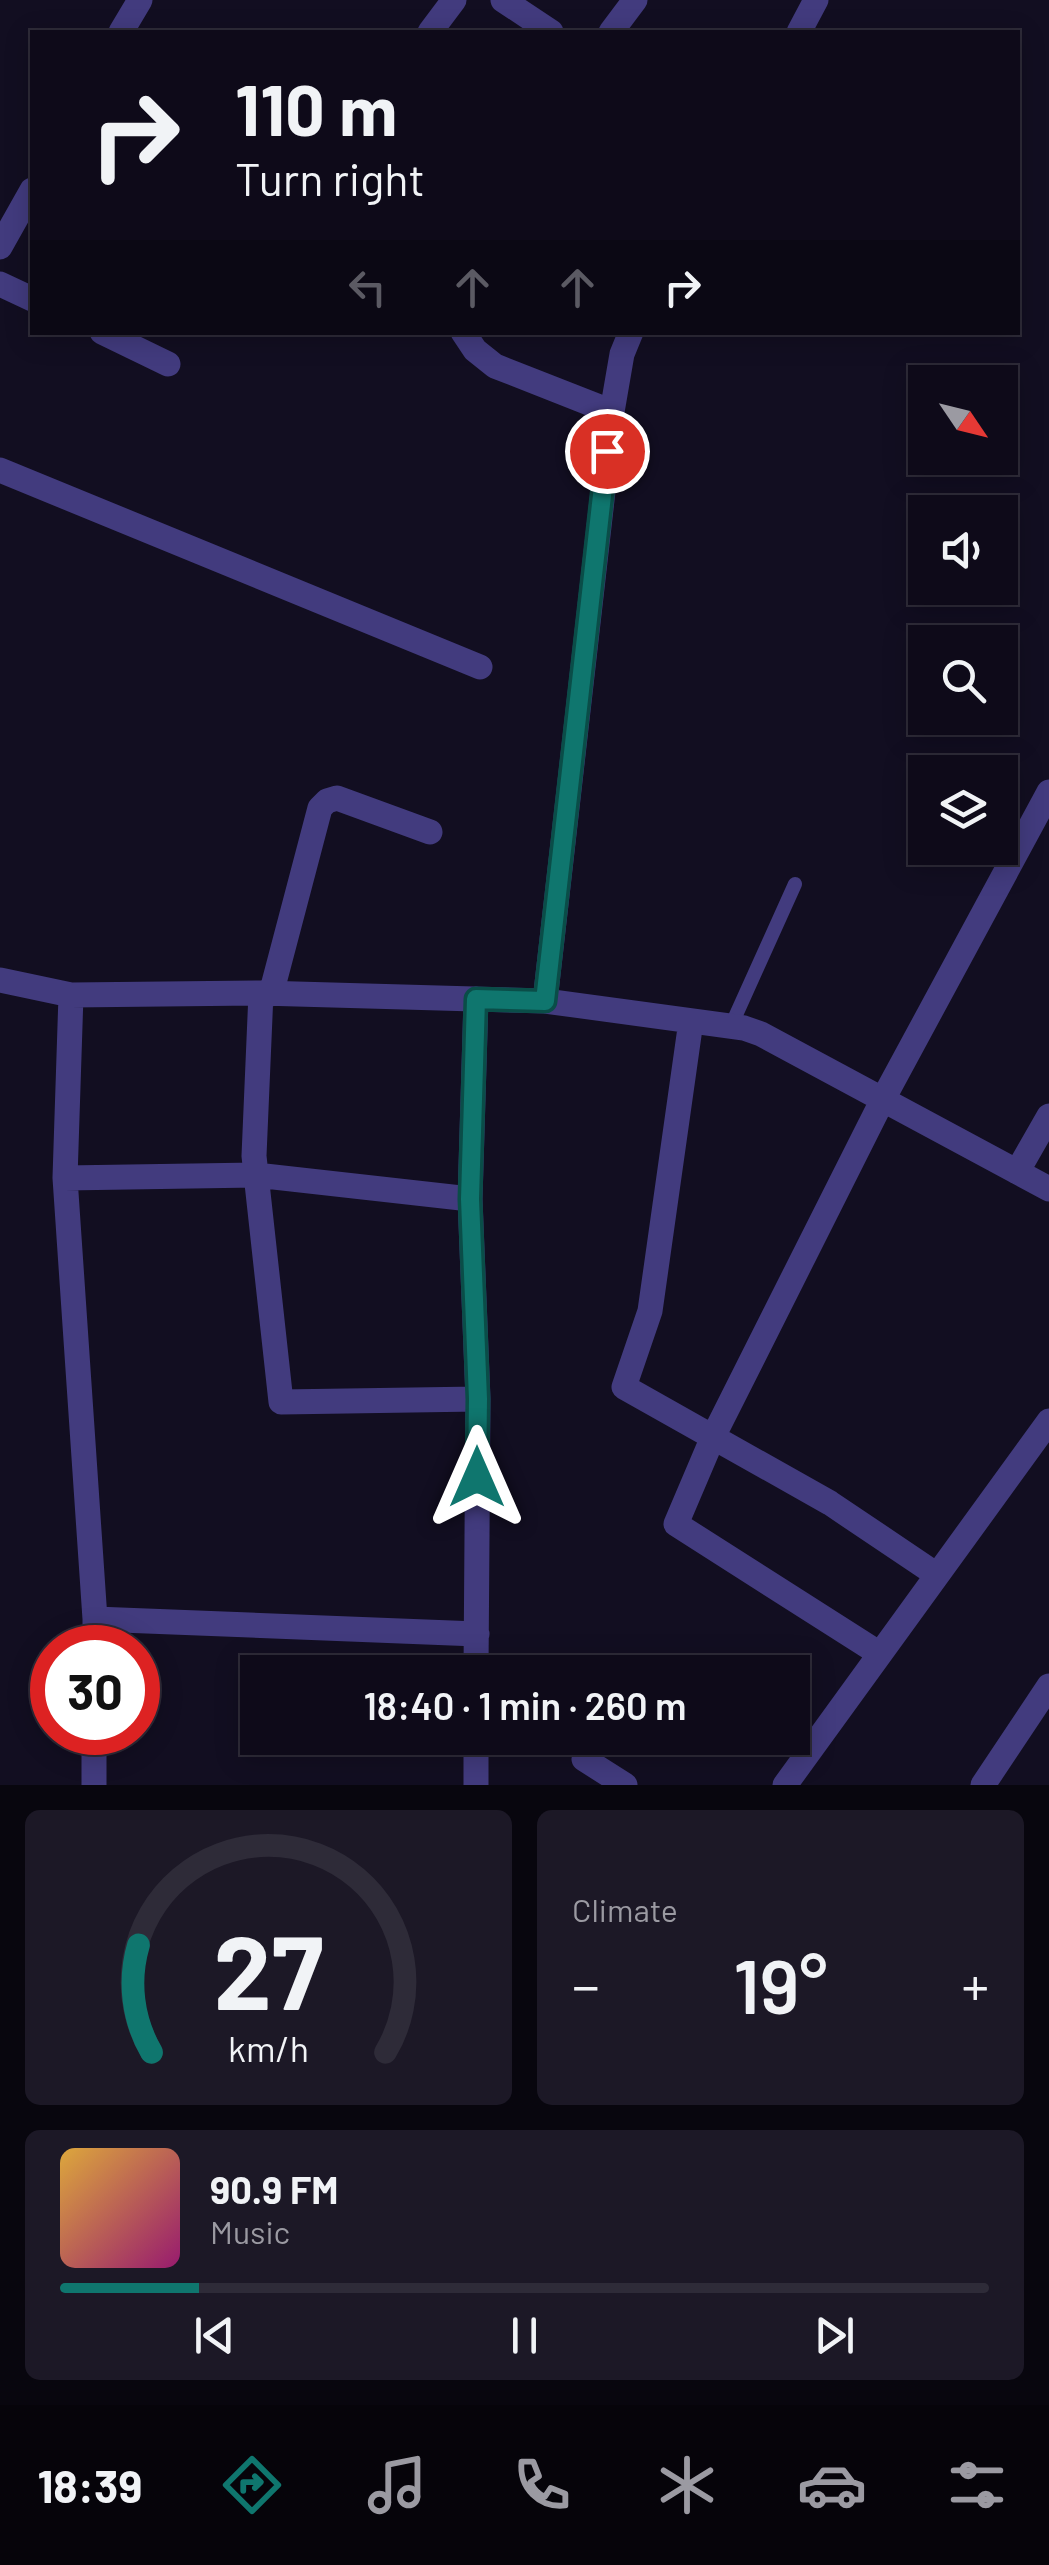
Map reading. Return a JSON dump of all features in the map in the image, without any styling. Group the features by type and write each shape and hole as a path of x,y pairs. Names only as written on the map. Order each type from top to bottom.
{"street":[{"path":"123,30 140,0"},
{"path":"432,30 454,0"},
{"path":"503,0 548,30"},
{"path":"613,30 636,0"},
{"path":"800,30 816,0"},
{"path":"0,248 30,194"},
{"path":"0,284 30,299"},
{"path":"108,335 168,364"},
{"path":"465,335 475,350 495,366 612,412"},
{"path":"545,1001 612,412 622,354 630,335"},
{"path":"0,470 480,667"},
{"path":"880,1654 676,1524 713,1437 882,1101 1049,792"},
{"path":"430,832 337,798 320,808 266,993 254,1156 280,1402 478,1399"},
{"path":"0,980 71,995 266,993 545,1001 731,1026 761,1034 1049,1189"},
{"path":"71,995 65,1178 96,1625"},
{"path":"476,999 470,1199 478,1399 476,1655"},
{"path":"691,1021 650,1311 624,1387 830,1503 937,1576"},
{"path":"1017,1172 1049,1116"},
{"path":"65,1178 256,1175 470,1199"},
{"path":"785,1785 1049,1421"},
{"path":"96,1618 476,1634"},
{"path":"983,1785 1049,1686"},
{"path":"94,1755 94,1785"},
{"path":"476,1755 476,1785"},
{"path":"584,1759 625,1785"}],"lane":[{"path":"731,1026 794,884"}],"route":[{"path":"477,1477 470,1199 476,999 545,1001 607,451"}]}
